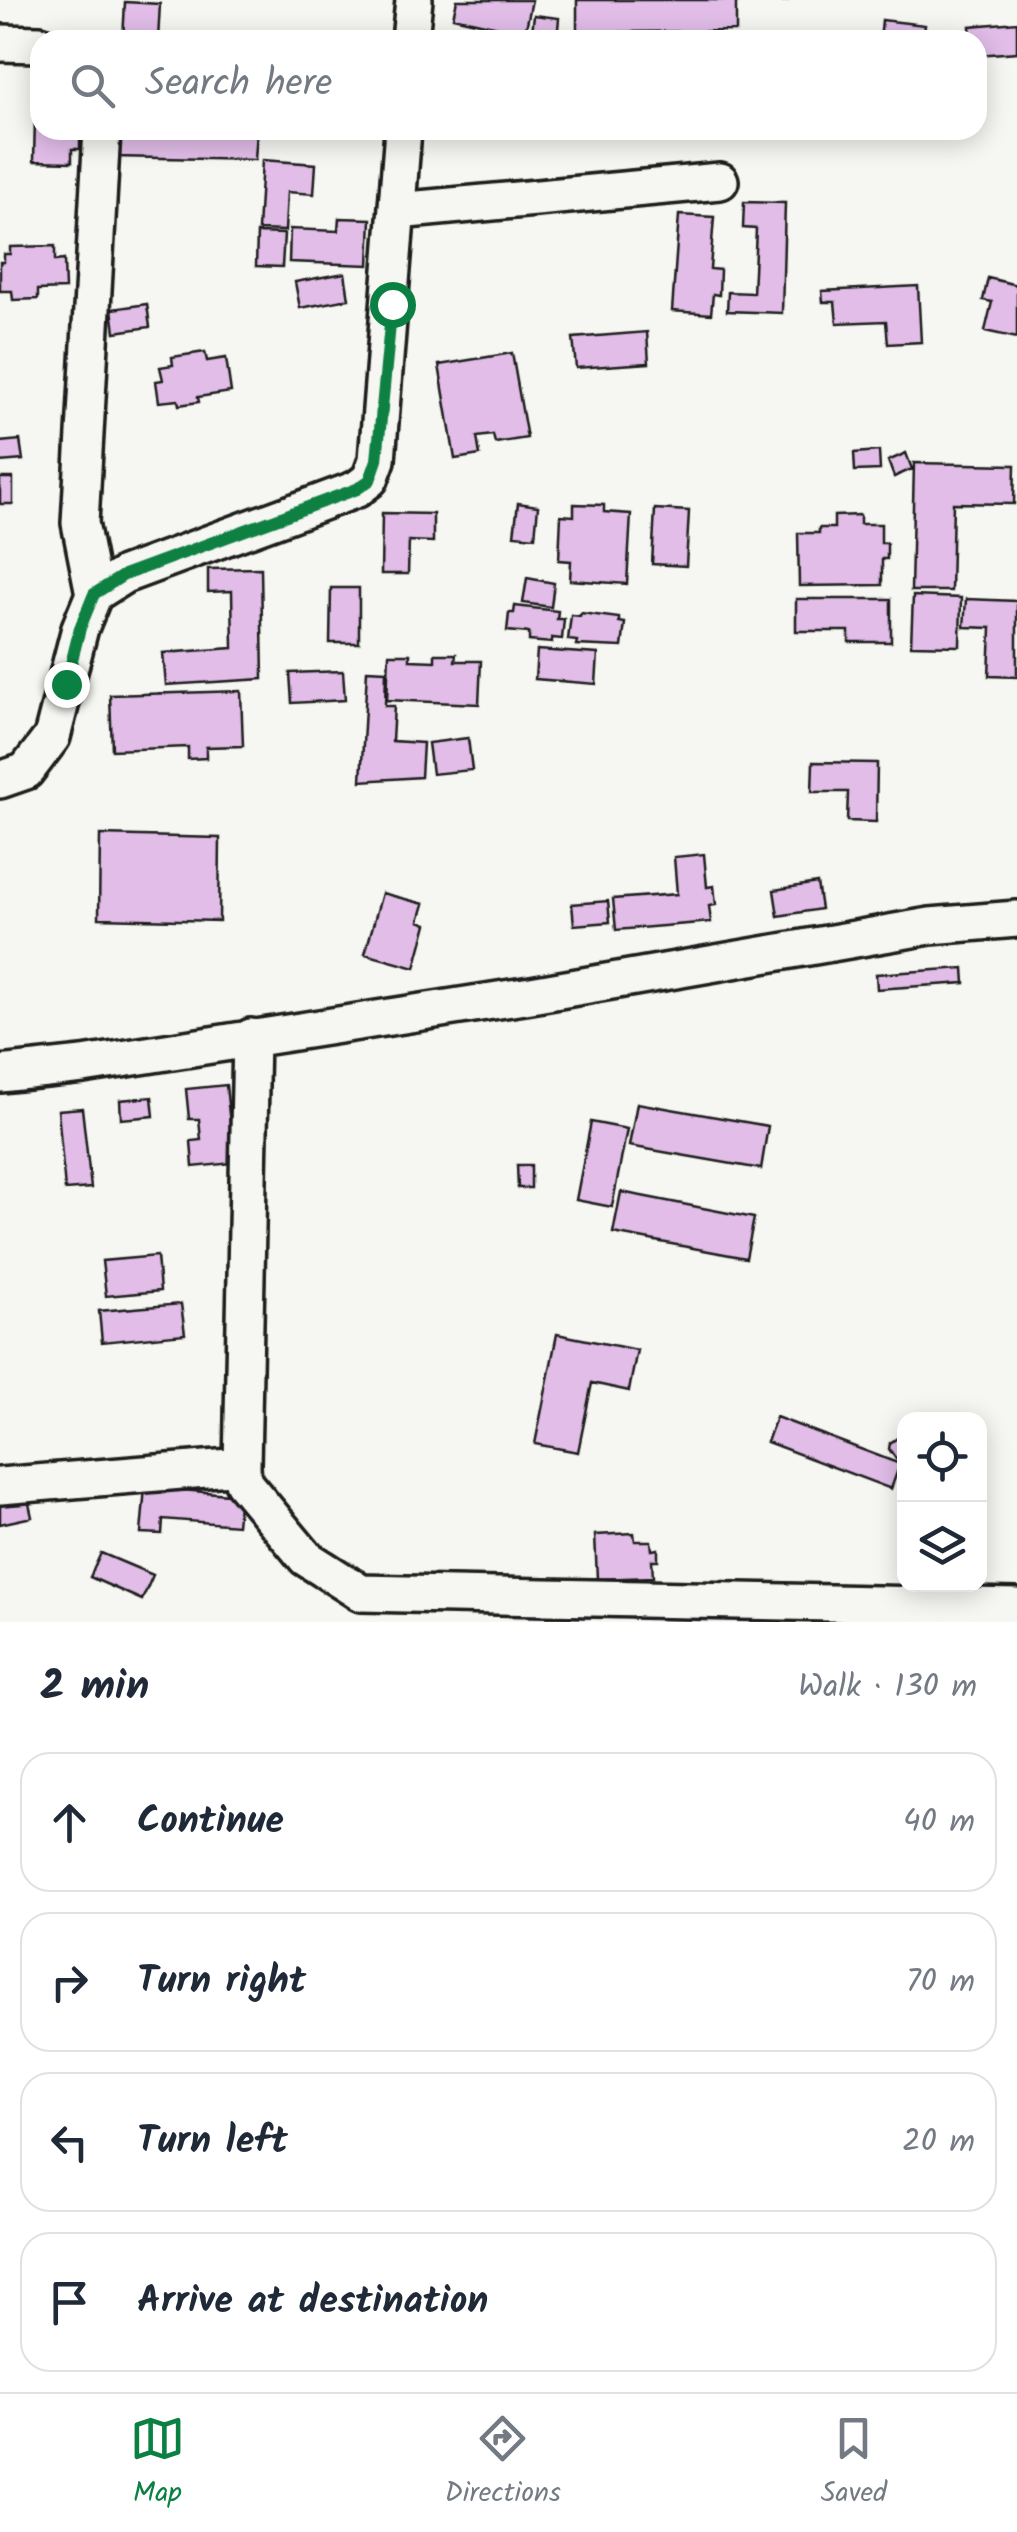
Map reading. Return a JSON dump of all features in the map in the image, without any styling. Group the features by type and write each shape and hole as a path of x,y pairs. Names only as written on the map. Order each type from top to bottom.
{"street":[{"path":"411,30 414,0"},
{"path":"0,43 30,44"},
{"path":"0,780 26,771 52,737 80,628 94,594 80,524 101,140"},
{"path":"94,594 124,575 357,489 370,480 377,460 402,140"},
{"path":"397,212 720,181"},
{"path":"0,1074 84,1065 531,995 930,926 1017,919"},
{"path":"251,1036 243,1482 306,1558 360,1593 689,1610 1017,1607"},
{"path":"0,1486 242,1466"}],"building":[{"path":"457,0 532,0 526,30 453,17"},
{"path":"577,0 787,0 736,2 736,30 577,30"},
{"path":"125,2 160,4 159,30 124,30"},
{"path":"534,15 559,18 558,30 532,30"},
{"path":"882,20 925,25 924,30 881,30"},
{"path":"1017,22 1017,52 987,54 987,30 970,30 970,26"},
{"path":"34,140 80,140 80,149 72,149 72,162 34,161"},
{"path":"116,140 256,140 255,160 115,157"},
{"path":"262,160 316,164 314,194 287,192 285,231 258,230"},
{"path":"744,202 785,203 782,313 727,311 728,292 753,293 756,229 743,228"},
{"path":"679,215 714,217 710,269 720,270 719,295 713,294 711,314 672,311"},
{"path":"339,218 371,219 369,265 289,262 290,229 338,231"},
{"path":"257,233 284,234 282,267 256,266"},
{"path":"55,246 55,261 64,260 65,289 38,290 38,299 13,300 12,291 0,291 0,262 4,262 4,254 10,254 10,247"},
{"path":"345,273 349,299 300,308 295,282"},
{"path":"988,278 1017,285 1017,338 985,331 992,302 983,300"},
{"path":"918,286 921,342 888,344 886,321 837,323 835,302 823,302 822,291"},
{"path":"147,304 150,327 115,332 112,309"},
{"path":"647,332 649,363 576,368 573,338"},
{"path":"205,352 207,361 226,358 231,392 198,397 199,402 179,405 178,400 159,402 156,381 163,380 160,367 173,365 172,357"},
{"path":"512,353 527,438 495,443 493,435 477,437 480,455 455,459 439,365"},
{"path":"20,440 23,460 0,462 0,442"},
{"path":"879,451 880,470 855,471 854,453"},
{"path":"906,453 912,469 894,477 888,461"},
{"path":"914,463 1015,465 1014,504 953,503 951,591 911,591"},
{"path":"0,478 13,478 13,504 0,504"},
{"path":"518,503 538,506 535,537 514,535"},
{"path":"574,504 604,505 604,512 631,514 627,584 570,580 571,561 559,560 561,515 574,516"},
{"path":"655,509 689,511 686,566 652,564"},
{"path":"382,513 433,514 433,542 409,541 408,574 381,574"},
{"path":"860,515 860,524 881,524 881,543 887,543 887,559 882,559 882,585 799,586 798,533 834,528 834,516"},
{"path":"261,568 263,679 166,685 163,653 233,648 232,591 208,592 208,569"},
{"path":"527,578 554,583 551,607 523,603"},
{"path":"331,588 359,588 359,643 330,643"},
{"path":"913,596 961,598 960,646 911,645"},
{"path":"796,599 891,599 891,642 849,642 849,631 796,631"},
{"path":"966,599 1017,601 1017,677 989,676 991,628 964,627"},
{"path":"515,606 558,611 557,619 564,619 562,639 552,638 552,643 529,641 529,633 507,631 509,613 514,613"},
{"path":"571,615 619,618 619,622 625,623 622,647 576,645 577,641 568,640"},
{"path":"537,650 598,654 596,684 535,679"},
{"path":"389,654 410,654 410,660 435,661 435,654 456,654 455,661 481,661 479,704 387,700"},
{"path":"367,670 386,671 385,706 394,706 392,741 423,743 421,777 361,781"},
{"path":"343,671 345,700 292,703 290,673"},
{"path":"241,691 243,746 206,747 206,758 188,759 188,747 112,750 110,695"},
{"path":"468,738 472,770 432,774 428,743"},
{"path":"813,762 877,763 876,822 847,821 848,792 812,792"},
{"path":"100,835 220,838 219,921 99,918"},
{"path":"704,854 707,887 714,886 716,905 709,906 711,922 616,930 613,899 677,894 674,857"},
{"path":"817,883 821,909 778,916 774,890"},
{"path":"382,893 424,904 419,921 427,924 415,968 365,954"},
{"path":"608,901 610,922 574,925 572,904"},
{"path":"964,968 965,983 877,989 876,974"},
{"path":"226,1085 234,1163 193,1167 191,1141 201,1140 199,1119 189,1119 186,1089"},
{"path":"152,1097 154,1116 121,1119 120,1100"},
{"path":"637,1103 768,1126 761,1169 629,1146"},
{"path":"82,1108 91,1188 65,1190 58,1110"},
{"path":"591,1122 627,1129 612,1207 576,1200"},
{"path":"517,1165 531,1165 531,1188 518,1188"},
{"path":"621,1192 754,1218 746,1258 613,1233"},
{"path":"157,1256 160,1291 106,1296 102,1261"},
{"path":"181,1304 185,1334 102,1342 99,1311"},
{"path":"557,1334 637,1350 629,1391 592,1383 578,1452 535,1444"},
{"path":"776,1417 897,1463 897,1472 891,1489 767,1442"},
{"path":"897,1438 897,1459 889,1449"},
{"path":"145,1487 240,1495 237,1525 163,1519 162,1534 141,1533"},
{"path":"28,1499 32,1517 0,1524 0,1505"},
{"path":"634,1533 635,1541 651,1541 652,1550 658,1549 658,1560 652,1560 653,1577 597,1579 595,1535"},
{"path":"101,1553 153,1575 142,1600 90,1577"}],"route":[{"path":"66,684 80,628 94,594 124,575 357,489 370,480 377,460 392,304"}]}
